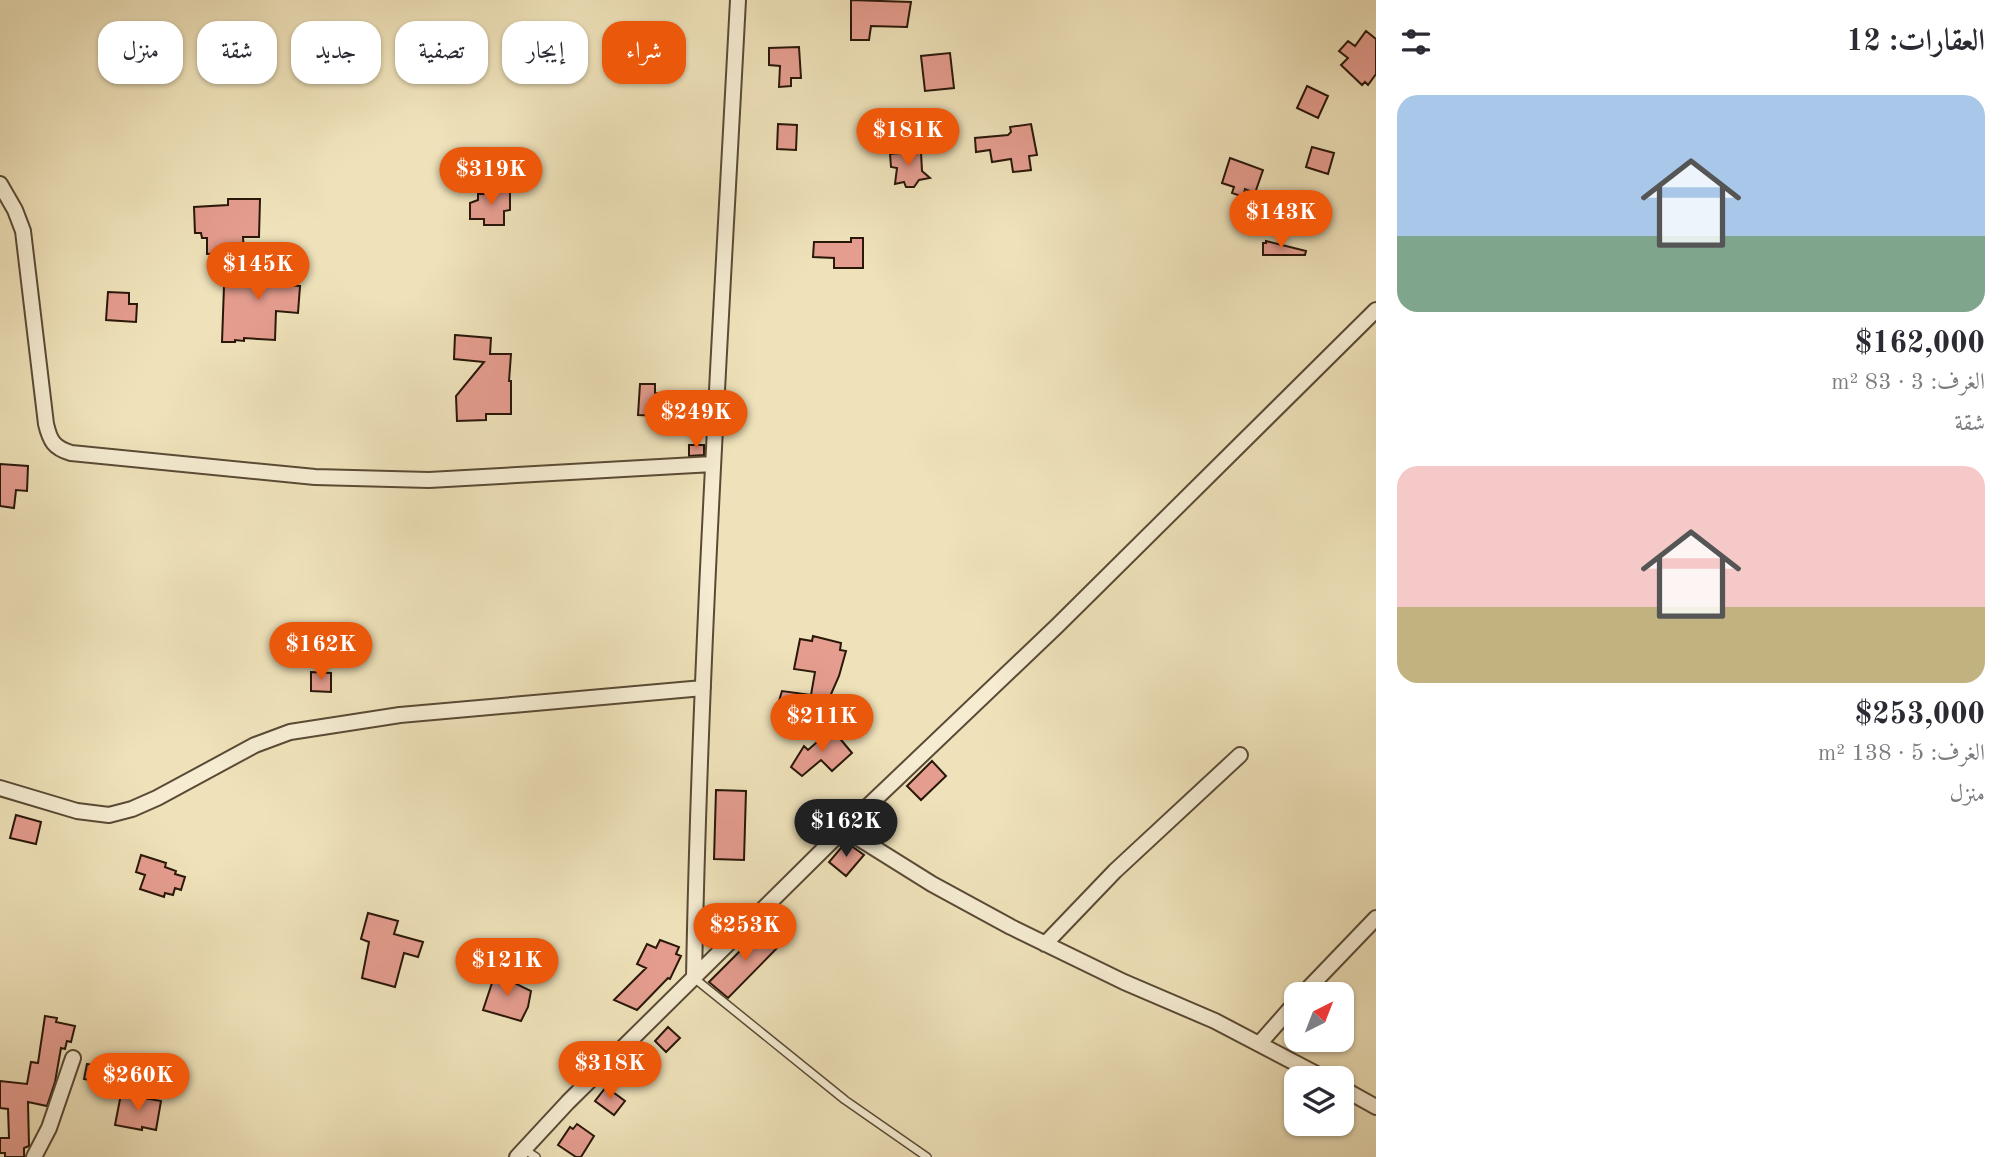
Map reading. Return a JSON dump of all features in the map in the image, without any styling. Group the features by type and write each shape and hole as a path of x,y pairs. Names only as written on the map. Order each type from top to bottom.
{"street":[{"path":"694,978 713,464 738,0"},
{"path":"0,184 23,231 46,424 50,440 58,449 71,453 315,477 429,480 713,464"},
{"path":"526,1154 694,978 844,829 1058,626 1376,310"},
{"path":"0,788 77,811 109,815 145,804 255,745 290,732 400,715 703,688"},
{"path":"1045,944 1115,871 1240,755"},
{"path":"844,829 932,884 1045,944 1260,1043 1302,1066"},
{"path":"1315,982 1376,918"},
{"path":"1260,1043 1284,1016"},
{"path":"34,1157 49,1128 72,1058"},
{"path":"1354,1095 1376,1107"}],"lane":[{"path":"694,978 845,1100 927,1157"}],"building":[{"path":"851,0 911,2 907,27 871,26 869,40 851,40"},
{"path":"1366,31 1376,39 1376,74 1368,85 1365,82 1362,85 1341,65 1348,58 1339,51 1348,41 1355,46"},
{"path":"799,47 801,78 791,78 791,86 779,87 780,66 769,65 769,48"},
{"path":"950,53 954,88 925,91 921,56"},
{"path":"1307,86 1328,96 1318,118 1297,108"},
{"path":"778,124 797,125 796,150 777,149"},
{"path":"1031,124 1037,155 1029,156 1031,170 1013,172 1011,159 992,162 990,150 976,152 975,138 1008,135 1011,132 1010,127"},
{"path":"1312,147 1334,153 1328,174 1306,167"},
{"path":"908,150 921,152 922,171 930,178 919,180 914,187 906,187 904,182 895,184 897,168 891,167 890,154"},
{"path":"1230,158 1263,170 1255,193 1245,189 1243,197 1232,193 1234,187 1222,183"},
{"path":"484,190 510,190 510,210 504,211 504,225 484,225 484,219 470,219 470,203 478,200 478,194 484,194"},
{"path":"228,199 260,199 259,237 243,237 244,252 207,254 207,238 202,238 201,233 195,233 194,207 228,205"},
{"path":"851,238 863,238 863,268 834,268 834,258 813,257 814,242 851,242"},
{"path":"1266,241 1306,251 1305,255 1263,255 1263,243"},
{"path":"249,258 286,260 285,285 300,286 298,313 276,311 275,340 244,338 244,341 222,342 224,286 237,287 238,282 247,283"},
{"path":"108,292 129,293 129,304 137,304 136,322 106,320"},
{"path":"455,335 491,338 490,354 511,354 511,414 486,414 486,420 457,421 456,396 484,362 454,359"},
{"path":"640,384 655,384 655,393 676,396 676,403 679,403 678,420 638,415"},
{"path":"689,445 704,445 704,455 689,456"},
{"path":"0,464 28,466 27,491 16,490 14,508 0,506"},
{"path":"813,636 841,643 840,650 846,651 825,708 778,704 782,691 811,695 815,672 794,669 800,639 812,641"},
{"path":"311,672 331,673 331,692 311,691"},
{"path":"832,729 852,753 832,771 821,760 802,776 791,767 804,746 808,750"},
{"path":"932,761 946,776 921,800 907,786"},
{"path":"716,790 746,791 744,860 714,859"},
{"path":"16,815 41,822 36,844 10,838"},
{"path":"846,842 864,855 846,876 829,862"},
{"path":"141,855 166,863 165,867 185,877 181,890 175,888 173,895 165,893 164,897 140,889 145,875 136,872"},
{"path":"368,913 398,921 394,934 423,942 418,957 404,953 395,987 362,978 369,942 361,939"},
{"path":"761,930 766,935 769,932 781,944 728,998 709,982"},
{"path":"660,940 679,947 676,954 681,956 670,979 637,1010 614,1000 646,968 637,964 647,944 656,948"},
{"path":"496,971 510,976 508,980 531,991 528,1007 521,1021 483,1010"},
{"path":"45,1016 57,1018 56,1022 75,1026 71,1042 67,1041 65,1049 61,1048 55,1082 47,1106 28,1102 29,1146 24,1148 24,1157 5,1157 5,1153 0,1153 0,1138 9,1138 8,1109 0,1108 0,1081 27,1084 31,1062 38,1063"},
{"path":"668,1027 680,1038 666,1052 655,1041"},
{"path":"87,1064 110,1068 107,1083 84,1079"},
{"path":"606,1087 625,1101 614,1115 595,1101"},
{"path":"121,1094 161,1101 156,1130 115,1125"},
{"path":"577,1124 594,1136 581,1157 576,1157 558,1145 570,1127 573,1129"}]}
